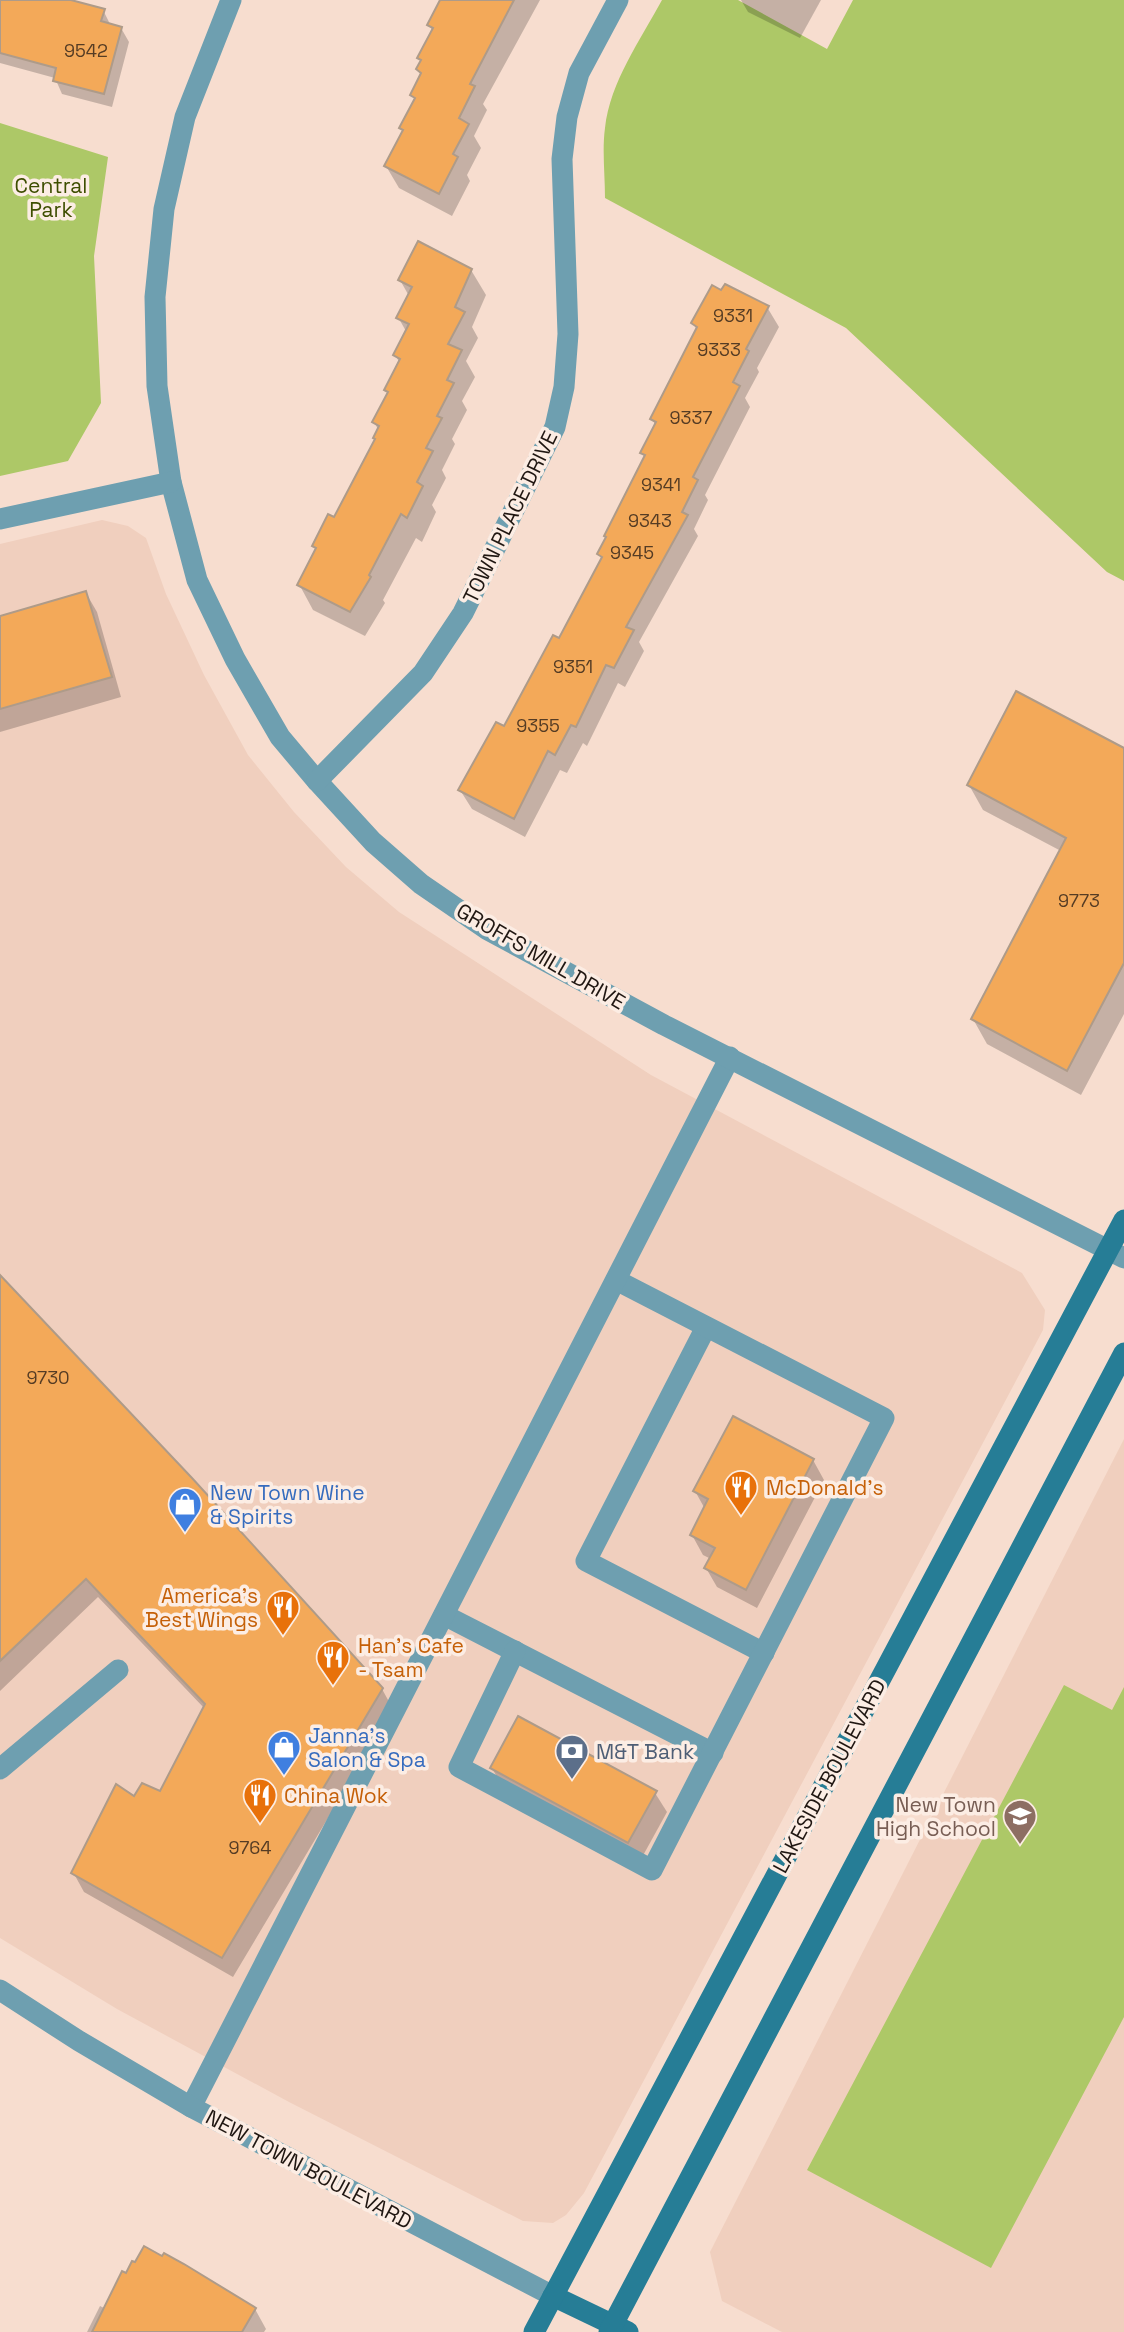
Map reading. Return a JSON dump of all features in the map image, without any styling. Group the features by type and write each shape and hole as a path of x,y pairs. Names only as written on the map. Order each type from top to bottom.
{"main road":[{"name":"LAKESIDE BOULEVARD","path":"534,2332 1116,1254 1124,1220"},
{"path":"617,2330 1124,1353"},
{"name":"NEW TOWN BOULEVARD","path":"553,2296 617,2330"}],"street":[{"name":"GROFFS MILL DRIVE","path":"230,0 185,117 164,209 155,297 156,373 171,482 197,580 235,659 280,737 373,842 421,884 488,930 664,1026 1116,1254"},
{"name":"TOWN PLACE DRIVE","path":"317,781 423,673 456,623 555,427 564,387 568,334 562,159 567,117 579,73 618,0"},
{"path":"0,519 171,482"},
{"path":"191,2107 730,1057"},
{"path":"515,1651 459,1767 652,1870 884,1418 616,1280"},
{"path":"706,1327 586,1561 764,1653"},
{"path":"444,1615 713,1753"},
{"path":"0,1769 118,1670"},
{"name":"NEW TOWN BOULEVARD","path":"0,1990 79,2041 191,2107 553,2296"}],"shaded area":[{"path":"102,520 128,526 146,538 166,594 204,675 248,755 294,812 346,867 399,912 651,1075 1022,1273 1045,1310 1043,1330 584,2193 566,2215 553,2223 523,2221 289,2102 117,2009 0,1938 0,544"},
{"name":"New Town High School","path":"1124,1439 1124,2332 782,2332 722,2301 710,2252"}],"green space":[{"path":"662,0 738,0 827,49 853,0 1124,0 1124,581 1107,572 846,328 605,198 604,145 608,111 628,61"},
{"name":"Central Park","path":"0,123 108,157 94,256 101,403 68,461 0,476"},
{"path":"1064,1685 1112,1710 1124,1687 1124,2017 991,2268 807,2170"}],"building":[{"path":"0,0 71,0 105,9 101,21 122,27 104,94 53,81 56,68 0,53"},
{"path":"440,0 514,0 470,84 475,86 459,118 469,124 453,154 458,157 439,194 384,166 403,130 399,128 415,98 410,95 421,73 416,69 421,60 417,58 433,28 427,25"},
{"path":"418,241 472,269 455,307 465,312 448,344 462,350 447,380 454,383 437,416 442,418 426,448 433,451 417,482 423,486 407,518 401,514 369,575 371,577 350,612 297,585 316,548 312,546 328,514 334,517 375,439 373,438 379,426 372,422 388,392 384,390 400,359 393,355 409,324 396,318 412,287 398,280"},
{"path":"725,284 769,306 746,349 749,351 733,382 740,386 693,477 698,480 682,512 688,515 626,627 634,630 614,668 606,665 576,727 571,725 555,755 548,751 514,819 458,790 496,722 504,726 553,635 559,638 602,557 597,554 606,537 604,536 645,455 640,453 656,422 650,419 697,327 691,323 712,285 721,290"},
{"path":"86,591 112,677 0,709 0,616"},
{"path":"1016,691 1124,748 1124,963 1067,1071 971,1019 1066,838 967,785"},
{"path":"0,1275 192,1478 383,1688 222,1958 71,1873 116,1784 134,1796 142,1783 160,1791 205,1704 86,1579 0,1661"},
{"name":"McDonald's","path":"733,1416 814,1459 746,1590 704,1568 715,1548 690,1535 708,1499 693,1491"},
{"name":"M&T Bank","path":"518,1716 657,1791 628,1843 490,1768"},
{"path":"144,2246 184,2264 256,2308 242,2332 92,2332 122,2271 126,2273"}],"place":[{"name":"McDonald's","path":"741,1517"},
{"name":"New Town Wine & Spirits","path":"185,1534"},
{"name":"America’s Best Wings","path":"283,1637"},
{"name":"Han’s Cafe - Tsam","path":"333,1687"},
{"name":"Janna's Salon & Spa","path":"284,1777"},
{"name":"M&T Bank","path":"572,1781"},
{"name":"China Wok","path":"260,1825"},
{"name":"New Town High School","path":"1020,1846"}]}
